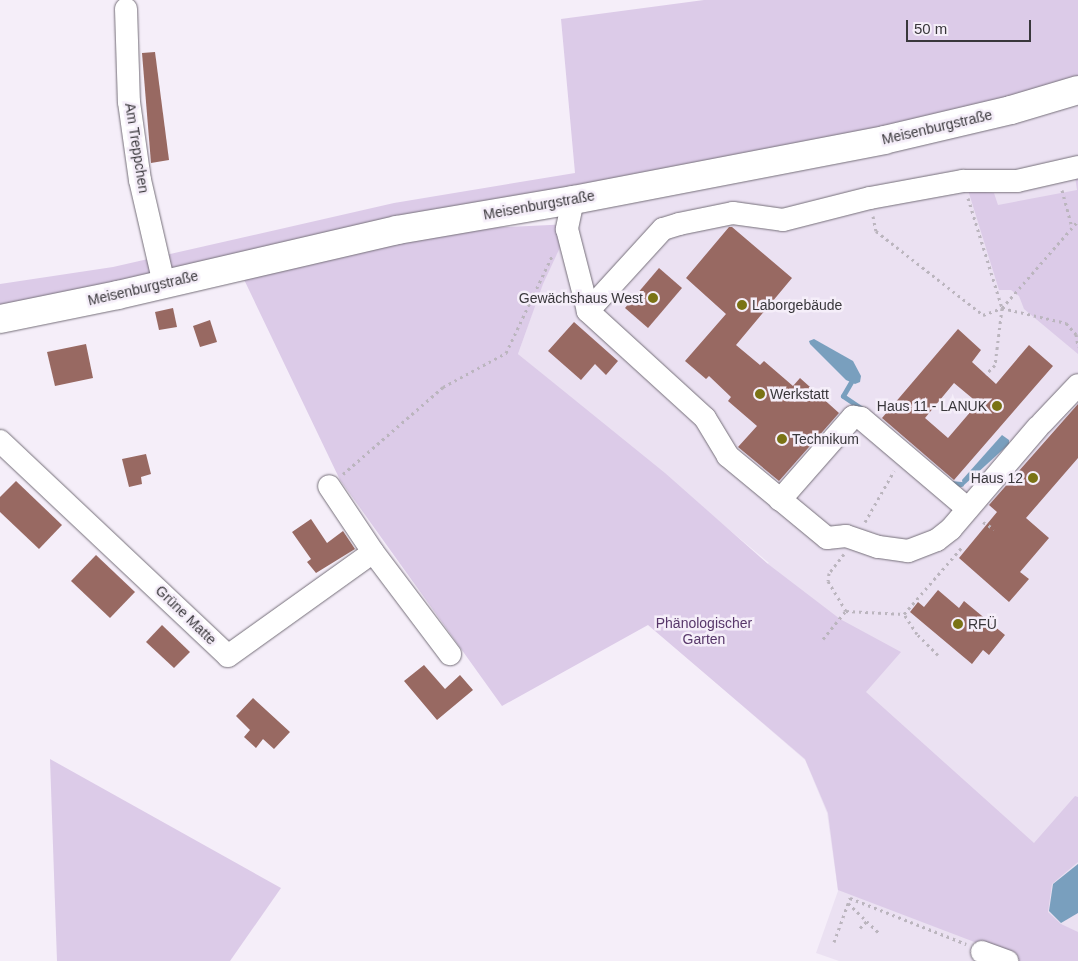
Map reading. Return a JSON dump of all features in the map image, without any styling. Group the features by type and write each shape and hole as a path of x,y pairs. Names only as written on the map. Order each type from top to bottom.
{"main road":[{"name":"Meisenburgstraße","path":"0,318 164,284 397,230 573,200 884,140 1011,110 1078,90"}],"street":[{"name":"Am Treppchen","path":"126,9 129,102 140,180 164,284"},
{"path":"588,311 663,229 733,213 783,220 870,198 963,181 1017,181 1068,170"},
{"path":"573,200 567,229 588,311 705,418 728,456 827,538 846,536 886,549 908,551 937,540 973,518 1040,425 1078,385"},
{"path":"780,500 854,417 861,418 904,454 973,518"},
{"name":"Grüne Matte","path":"4,454 228,656 373,552"},
{"path":"328,486 373,552 450,654"},
{"path":"982,952 1007,961"}],"path":[{"path":"1068,170 1072,228"},
{"path":"963,181 1002,308 995,364 986,374"},
{"path":"870,198 876,231 983,315 1002,308 1078,221"},
{"path":"328,486 443,387 506,354 567,229"},
{"path":"1002,308 1066,323 1076,334 1078,347"},
{"path":"846,612 828,581 829,573 856,539 904,454"},
{"path":"973,518 984,520 994,529"},
{"path":"904,614 956,554"},
{"path":"846,612 904,614"},
{"path":"823,639 846,612"},
{"path":"904,614 917,634 938,655"},
{"path":"834,942 850,898 982,952"},
{"path":"848,903 879,934"},
{"path":"860,928 867,921"}],"shaded area":[{"path":"1078,91 1078,961 839,961 816,953 838,891 827,813 805,760 649,625 769,563 518,354 542,285 571,224 576,193"}],"green space":[{"path":"704,0 1078,0 1078,87 0,316 0,284 113,267 394,203 575,173 561,19"},
{"path":"1078,176 1078,354 1024,309 1019,296 1011,290 999,290 968,190 994,193 998,205 1077,190 1075,177"},
{"name":"Phänologischer Garten","path":"571,224 543,284 518,354 665,473 768,564 840,619 901,652 866,692 1034,843 1075,796 1078,797 1078,862 1052,884 1048,912 1061,924 1078,932 1078,961 991,961 985,946 838,890 828,813 805,759 648,625 502,706 340,480 238,267 397,232"},
{"path":"50,759 281,888 230,961 57,961"}],"water":[{"path":"814,339 853,361 861,376 860,382 855,384 846,380 810,344 809,341"},
{"path":"1002,435 1009,440 1009,444 963,486 962,480"},
{"path":"1078,864 1078,913 1061,923 1049,911 1053,884"}],"building":[{"path":"155,52 169,160 151,163 142,53"},
{"path":"729,227 732,227 792,278 736,345 760,365 764,361 793,386 800,378 839,413 779,481 738,447 757,426 728,401 731,397 709,376 706,379 685,361 726,314 686,278"},
{"name":"Gewächshaus West","path":"659,268 682,288 648,328 625,308"},
{"path":"173,308 177,327 159,330 155,312"},
{"path":"210,320 217,342 200,347 193,326"},
{"path":"574,322 618,361 606,375 595,364 581,380 548,351"},
{"name":"Haus 11 - LANUK","path":"958,329 981,350 972,362 996,384 1029,345 1053,366 954,480 882,418","holes":["954,383 978,403 948,438 925,418"]},
{"path":"86,344 93,378 55,386 47,352"},
{"name":"Haus 12","path":"1078,404 1078,458 1026,518 1049,538 1020,572 1029,579 1009,602 959,558 997,512 989,505"},
{"path":"146,454 151,474 141,477 142,484 129,487 122,459"},
{"path":"16,481 62,525 39,549 0,512 0,497"},
{"path":"311,519 327,543 343,531 355,549 316,573 307,562 311,559 292,532"},
{"path":"96,555 135,592 110,618 71,581"},
{"name":"RFÜ","path":"938,590 959,608 964,601 1005,635 989,655 983,650 972,664 910,612 918,602 924,607"},
{"path":"162,625 190,652 174,668 146,642"},
{"path":"424,665 445,689 460,675 473,690 437,720 404,681"},
{"path":"253,698 290,732 274,749 263,739 256,748 244,737 250,730 236,716"}],"waterway":[{"path":"851,382 843,396 864,410"},
{"path":"950,483 961,484"}],"place":[{"name":"Gewächshaus West","path":"653,298"},
{"name":"Laborgebäude","path":"742,305"},
{"name":"Werkstatt","path":"760,394"},
{"name":"Haus 11 - LANUK","path":"997,406"},
{"name":"Technikum","path":"782,439"},
{"name":"Haus 12","path":"1033,478"},
{"name":"RFÜ","path":"958,624"}]}
